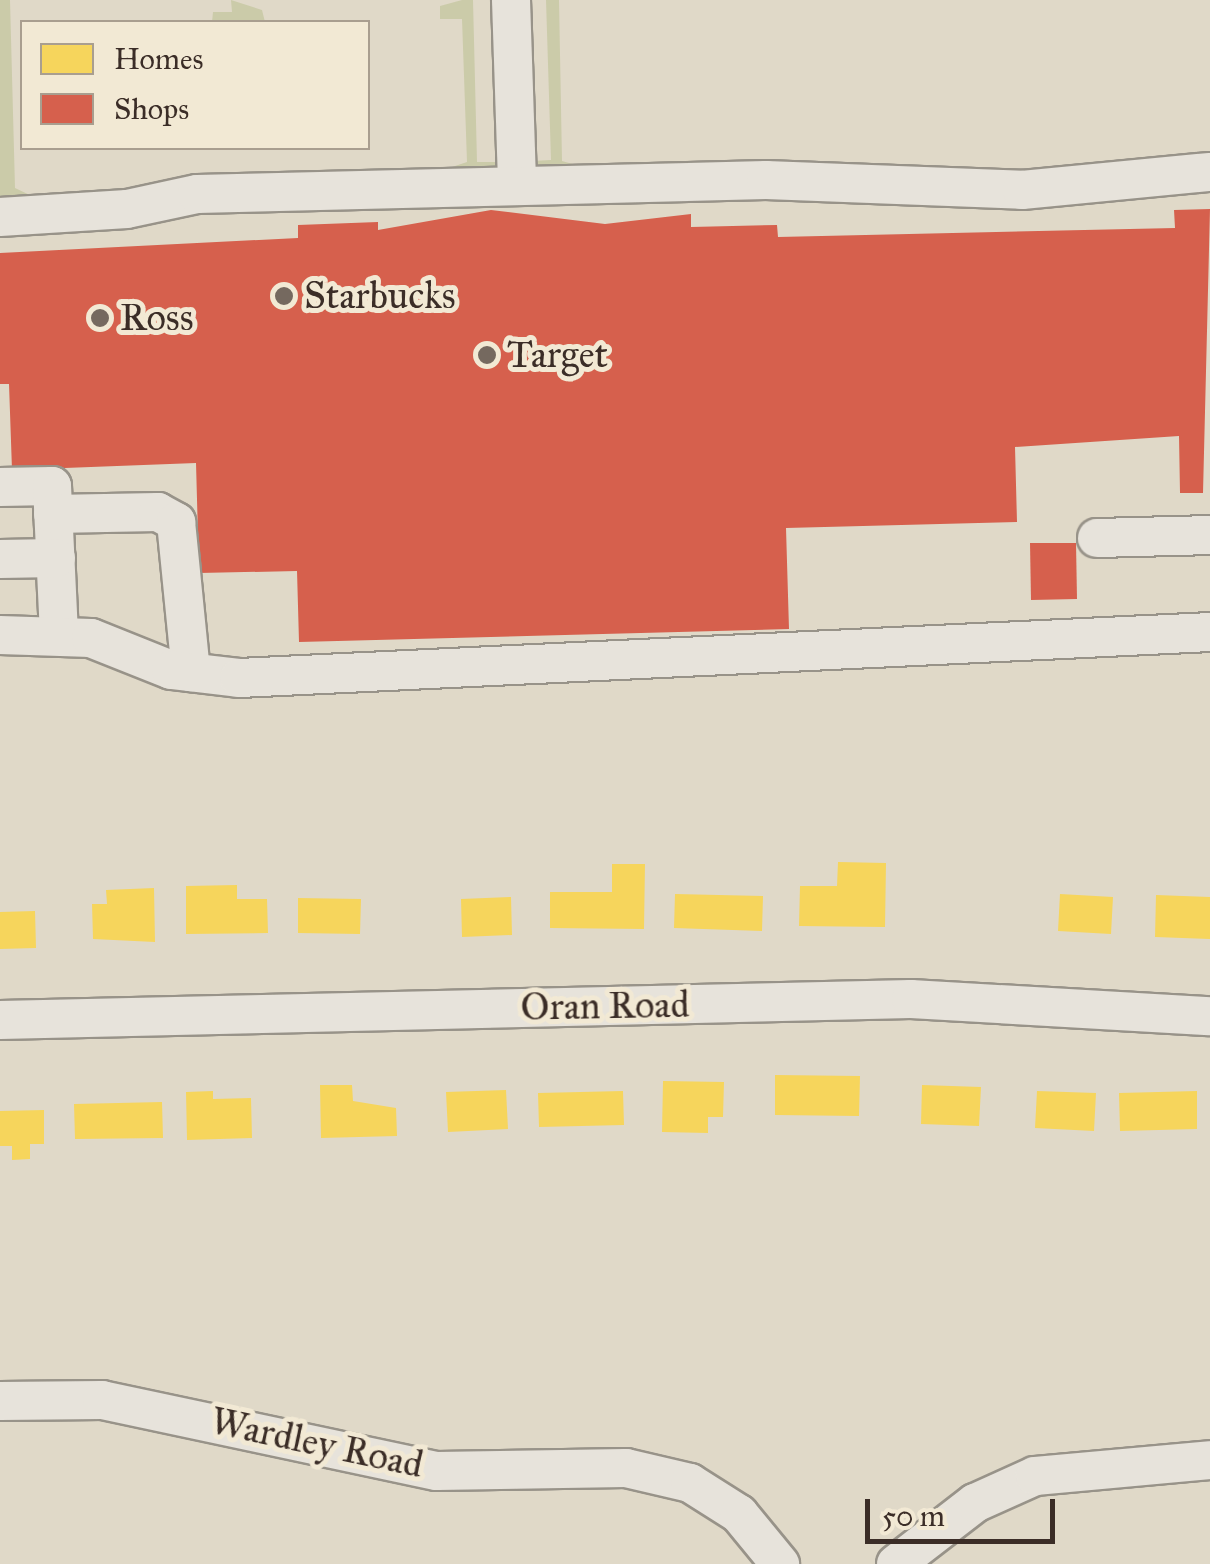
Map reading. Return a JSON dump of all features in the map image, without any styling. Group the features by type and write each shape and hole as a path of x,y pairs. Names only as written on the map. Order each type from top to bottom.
{"street":[{"path":"511,0 517,185"},
{"path":"0,217 198,194 517,185 1022,190 1210,172"},
{"path":"0,487 52,486 60,634"},
{"path":"53,514 158,512 176,522 191,672"},
{"path":"1096,538 1210,535"},
{"path":"0,559 56,558"},
{"path":"0,635 60,634 191,672 239,678 1210,632"},
{"name":"Oran Road","path":"0,1020 911,998 1210,1016"},
{"name":"Wardley Road","path":"0,1401 102,1400 437,1471 626,1468 690,1483 739,1514 780,1564"},
{"path":"896,1564 975,1504 1035,1476 1210,1460"}],"green space":[{"path":"0,0 10,0 15,188 34,197 0,200"},
{"path":"231,0 262,10 264,20 212,20 213,12 232,12"},
{"path":"473,0 477,162 498,162 497,170 446,169 467,162 462,19 440,19 440,6"},
{"path":"546,0 559,0 562,161 583,167 535,170 532,161 551,160"}],"building: Homes":[{"path":"838,862 886,863 885,927 799,926 800,886 837,886"},
{"path":"612,864 645,864 644,929 550,928 550,892 612,892"},
{"path":"237,885 237,899 267,899 268,933 186,934 186,886"},
{"path":"154,888 155,942 93,939 92,904 107,904 106,890"},
{"path":"675,894 763,896 762,931 674,928"},
{"path":"1060,894 1113,897 1111,934 1058,931"},
{"path":"1156,895 1210,897 1210,939 1155,937"},
{"path":"511,897 512,935 462,937 461,899"},
{"path":"298,898 361,899 360,934 298,933"},
{"path":"35,911 36,948 0,949 0,912"},
{"path":"775,1075 860,1076 859,1116 775,1115"},
{"path":"663,1081 724,1082 723,1117 708,1117 708,1133 662,1132"},
{"path":"320,1085 352,1085 353,1101 396,1108 397,1136 321,1138"},
{"path":"922,1085 981,1087 979,1126 921,1124"},
{"path":"506,1090 508,1129 448,1132 446,1092"},
{"path":"213,1091 213,1099 251,1098 252,1138 187,1140 186,1092"},
{"path":"623,1091 624,1125 539,1127 538,1093"},
{"path":"1037,1091 1096,1093 1094,1131 1035,1128"},
{"path":"1197,1091 1197,1129 1120,1131 1119,1093"},
{"path":"162,1102 163,1138 75,1139 74,1104"},
{"path":"44,1110 44,1144 30,1144 30,1159 12,1160 12,1146 0,1146 0,1111"}],"building: Shops":[{"path":"1210,209 1203,493 1180,493 1179,436 1015,447 1017,522 786,528 789,629 299,642 297,571 199,573 196,463 12,470 9,384 0,384 0,253 298,238 298,225 378,222 378,230 491,210 605,224 691,214 691,227 777,225 778,237 1175,228 1174,210"},
{"path":"1030,543 1076,543 1077,599 1031,600"}],"place":[{"name":"Starbucks","path":"284,296"},
{"name":"Ross","path":"100,318"},
{"name":"Target","path":"487,355"}]}
